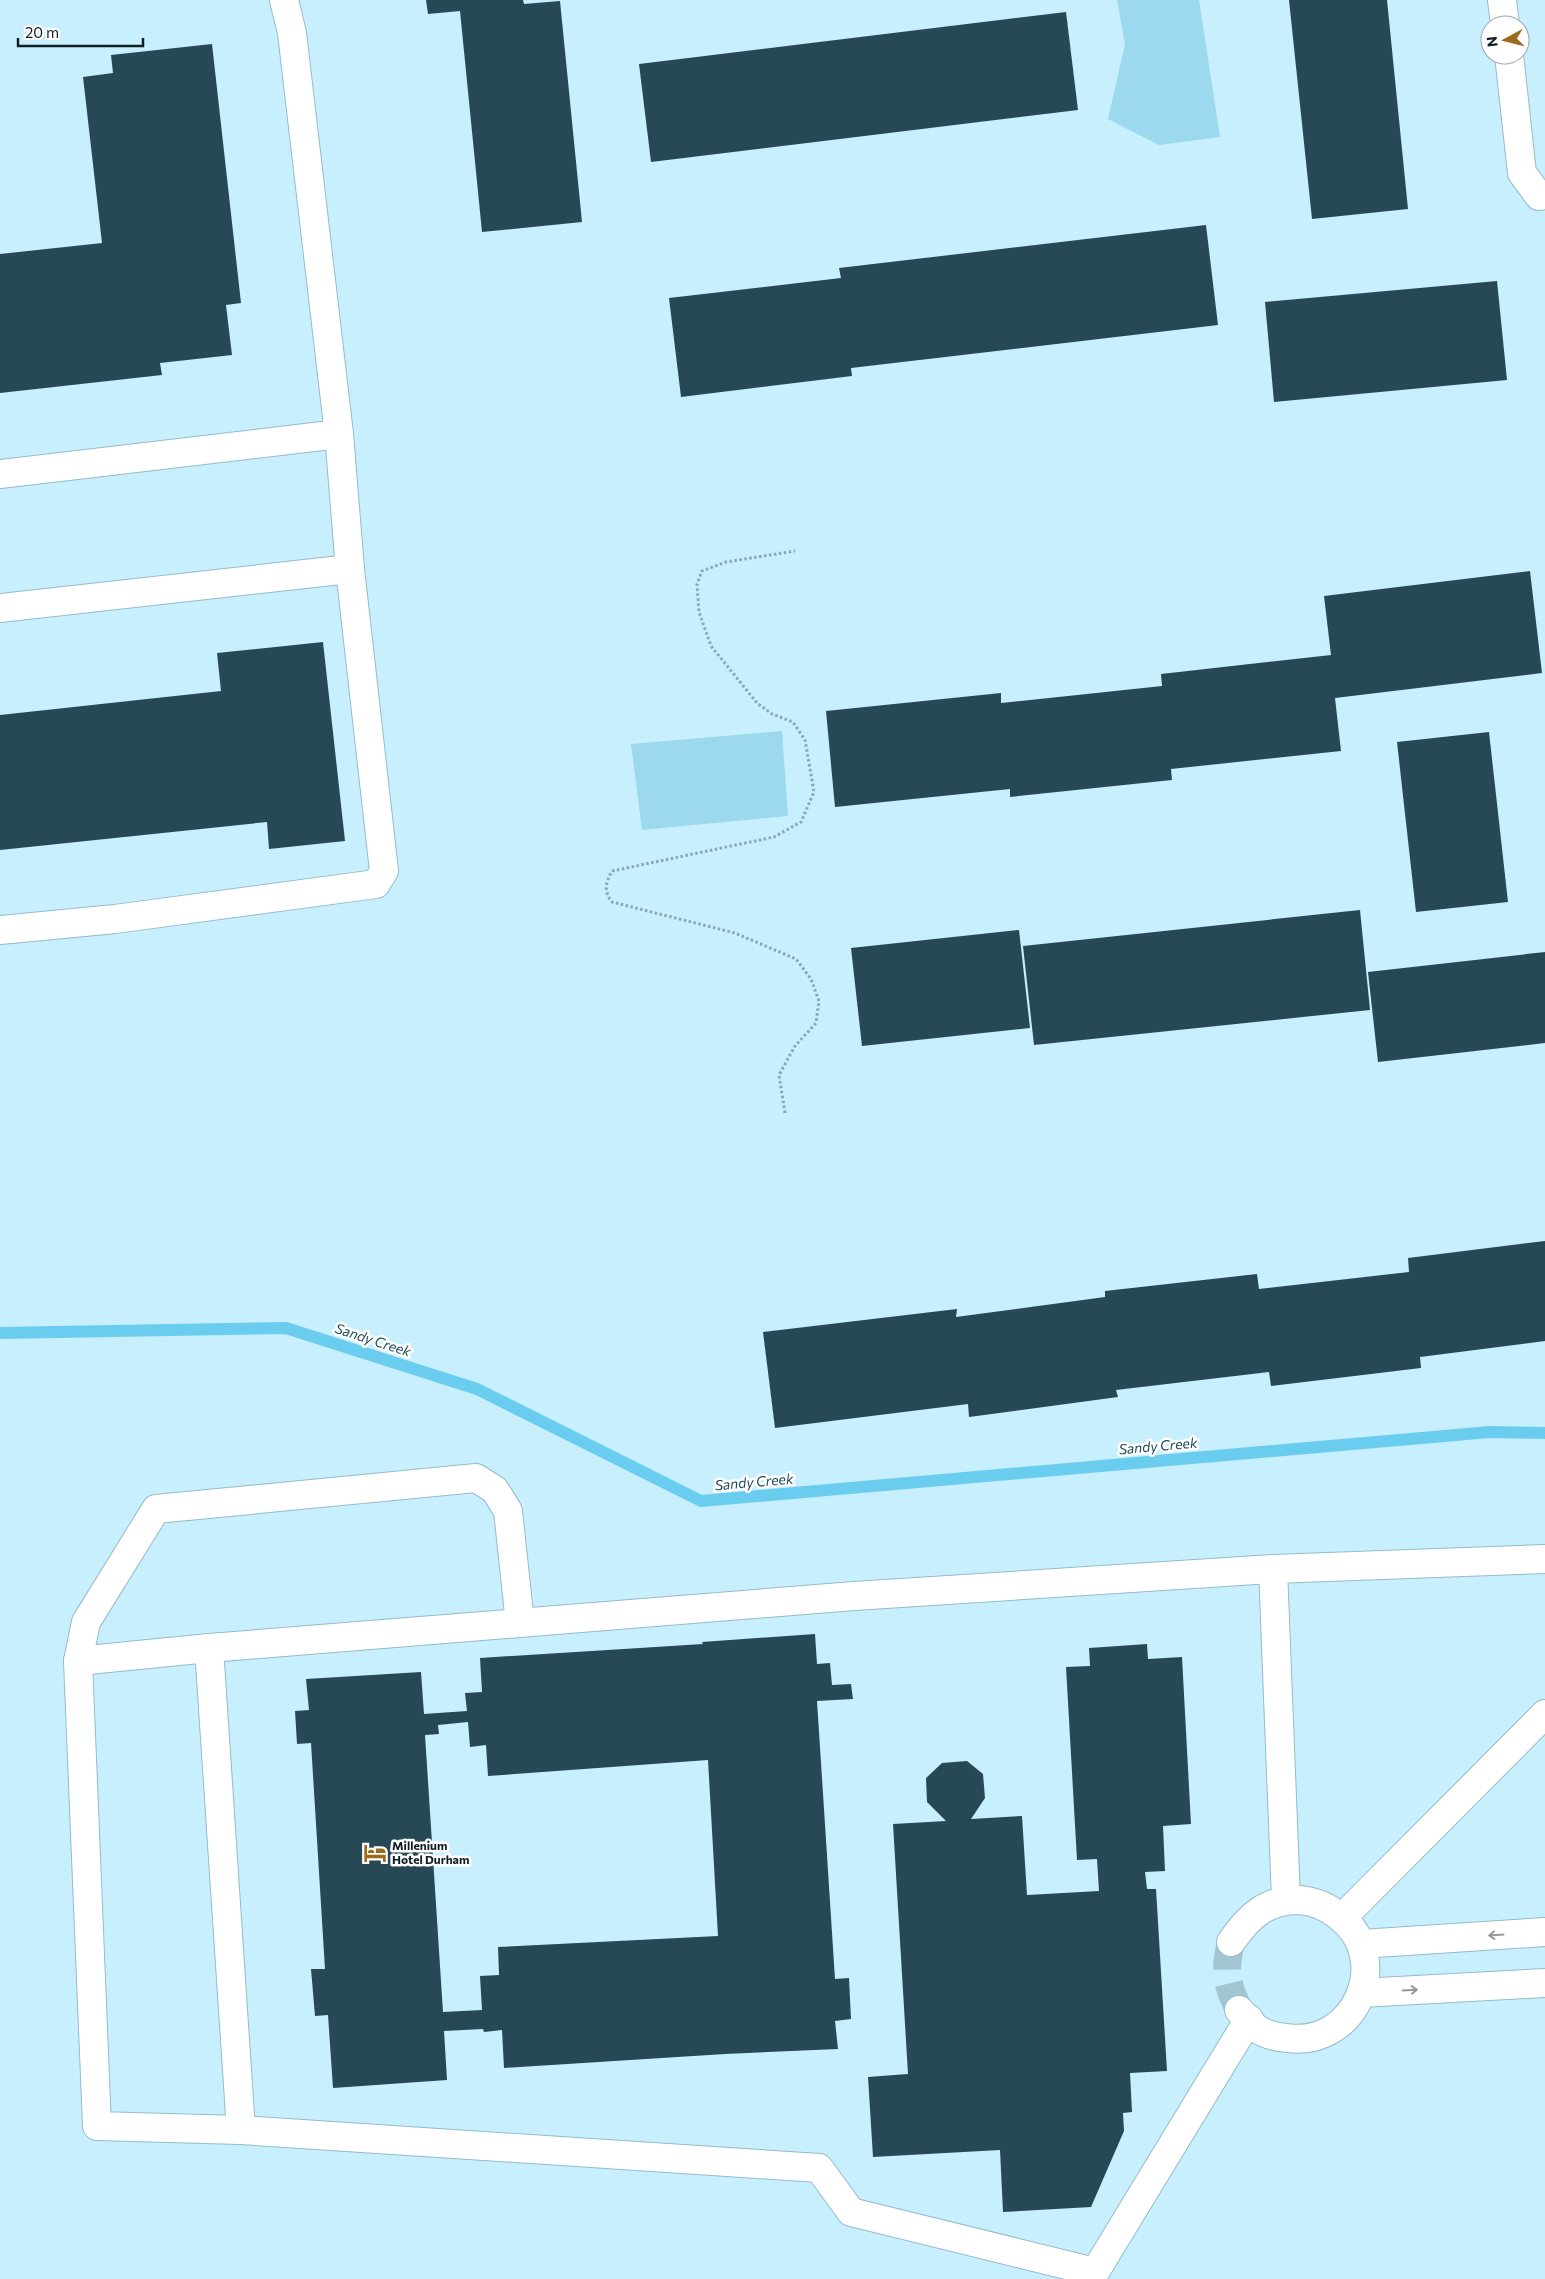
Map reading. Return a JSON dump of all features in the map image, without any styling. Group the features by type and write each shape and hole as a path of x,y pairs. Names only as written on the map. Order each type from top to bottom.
{"lane":[{"path":"0,930 115,919 376,884 384,871 350,570 339,434 292,33 284,0"},
{"path":"1502,0 1504,15"},
{"path":"1509,65 1522,173 1539,196 1545,195"},
{"path":"0,474 339,434"},
{"path":"0,608 350,570"},
{"path":"520,1623 508,1511 495,1490 476,1478 156,1509 86,1622 78,1661 97,2126 241,2130 819,2168 851,2212 1095,2272 1244,2015 1256,2028 1276,2037 1298,2040 1320,2036 1339,2025 1355,2008 1361,1993 1366,1966 1361,1944 1350,1925 1331,1909 1309,1901 1286,1900 1257,1912 1244,1922 1231,1942"},
{"path":"78,1661 209,1648 854,1596 1273,1569 1545,1559"},
{"path":"1273,1569 1286,1900"},
{"path":"209,1648 241,2130"},
{"path":"1342,1918 1545,1714"},
{"path":"1361,1944 1545,1932"},
{"path":"1361,1993 1545,1983"}],"path":[{"path":"785,1113 779,1075 795,1046 816,1023 818,1001 811,979 796,959 735,933 612,902 607,896 606,883 612,871 774,837 801,822 814,792 805,740 793,722 772,714 757,703 711,646 699,612 698,584 702,571 726,562 795,551"}],"shaded area":[{"path":"1117,0 1199,0 1220,137 1159,145 1108,119 1125,44"},
{"path":"782,731 788,816 642,830 631,744"}],"building":[{"path":"426,0 523,0 524,4 560,1 582,222 482,232 460,11 428,14"},
{"path":"1289,0 1387,0 1408,209 1312,219"},
{"path":"1066,12 1078,110 651,162 639,64"},
{"path":"212,44 241,303 226,305 232,355 160,363 162,375 0,393 0,254 102,243 83,77 113,73 111,55"},
{"path":"1206,225 1218,325 851,368 852,376 681,397 669,298 841,278 839,268"},
{"path":"1497,281 1507,380 1274,402 1265,302"},
{"path":"1530,571 1542,673 1335,698 1341,751 1171,769 1172,780 1010,797 1010,789 835,807 826,711 1001,693 1001,703 1162,686 1161,674 1331,655 1324,596"},
{"path":"323,642 345,841 269,849 267,822 0,850 0,715 221,691 217,653"},
{"path":"1489,732 1508,902 1416,912 1397,742"},
{"path":"1360,910 1370,1010 1034,1045 1023,946"},
{"path":"1019,930 1030,1028 862,1046 851,948"},
{"path":"1545,952 1545,1043 1378,1062 1368,972"},
{"path":"1545,1241 1545,1341 1420,1357 1421,1368 1271,1386 1269,1372 1116,1390 1118,1397 969,1417 968,1404 775,1428 763,1332 957,1309 956,1317 1105,1297 1105,1291 1257,1274 1259,1289 1409,1272 1408,1258"},
{"name":"Millenium Hotel Durham","path":"815,1634 817,1664 830,1663 832,1685 851,1684 853,1699 817,1701 835,1979 849,1978 851,2019 835,2021 838,2049 504,2068 502,2030 484,2032 483,2029 444,2031 447,2080 333,2088 328,2015 315,2016 311,1969 325,1969 311,1743 297,1744 295,1711 309,1710 306,1679 421,1672 424,1714 467,1711 465,1693 482,1692 480,1658 703,1644 702,1642","holes":["468,1722 470,1747 486,1745 488,1776 708,1760 718,1936 498,1947 499,1975 480,1976 482,2010 443,2012 425,1735 439,1734 438,1725"]},
{"path":"1147,1644 1148,1659 1182,1657 1191,1824 1163,1826 1165,1871 1145,1872 1147,1889 1156,1889 1167,2071 1130,2073 1132,2112 1123,2113 1124,2131 1091,2207 1003,2212 1000,2150 873,2157 868,2077 908,2074 893,1824 946,1821 927,1802 926,1778 942,1763 967,1761 983,1774 985,1798 971,1819 1022,1816 1027,1895 1099,1891 1097,1859 1077,1860 1066,1667 1090,1666 1089,1648"}],"waterway":[{"name":"Sandy Creek","path":"0,1333 286,1328 477,1389 701,1501 1490,1432 1545,1433"}],"tunnel":[{"path":"1231,1942 1227,1969 1231,1992 1239,2010"}],"place":[{"name":"Millenium Hotel Durham","path":"375,1853"}]}
